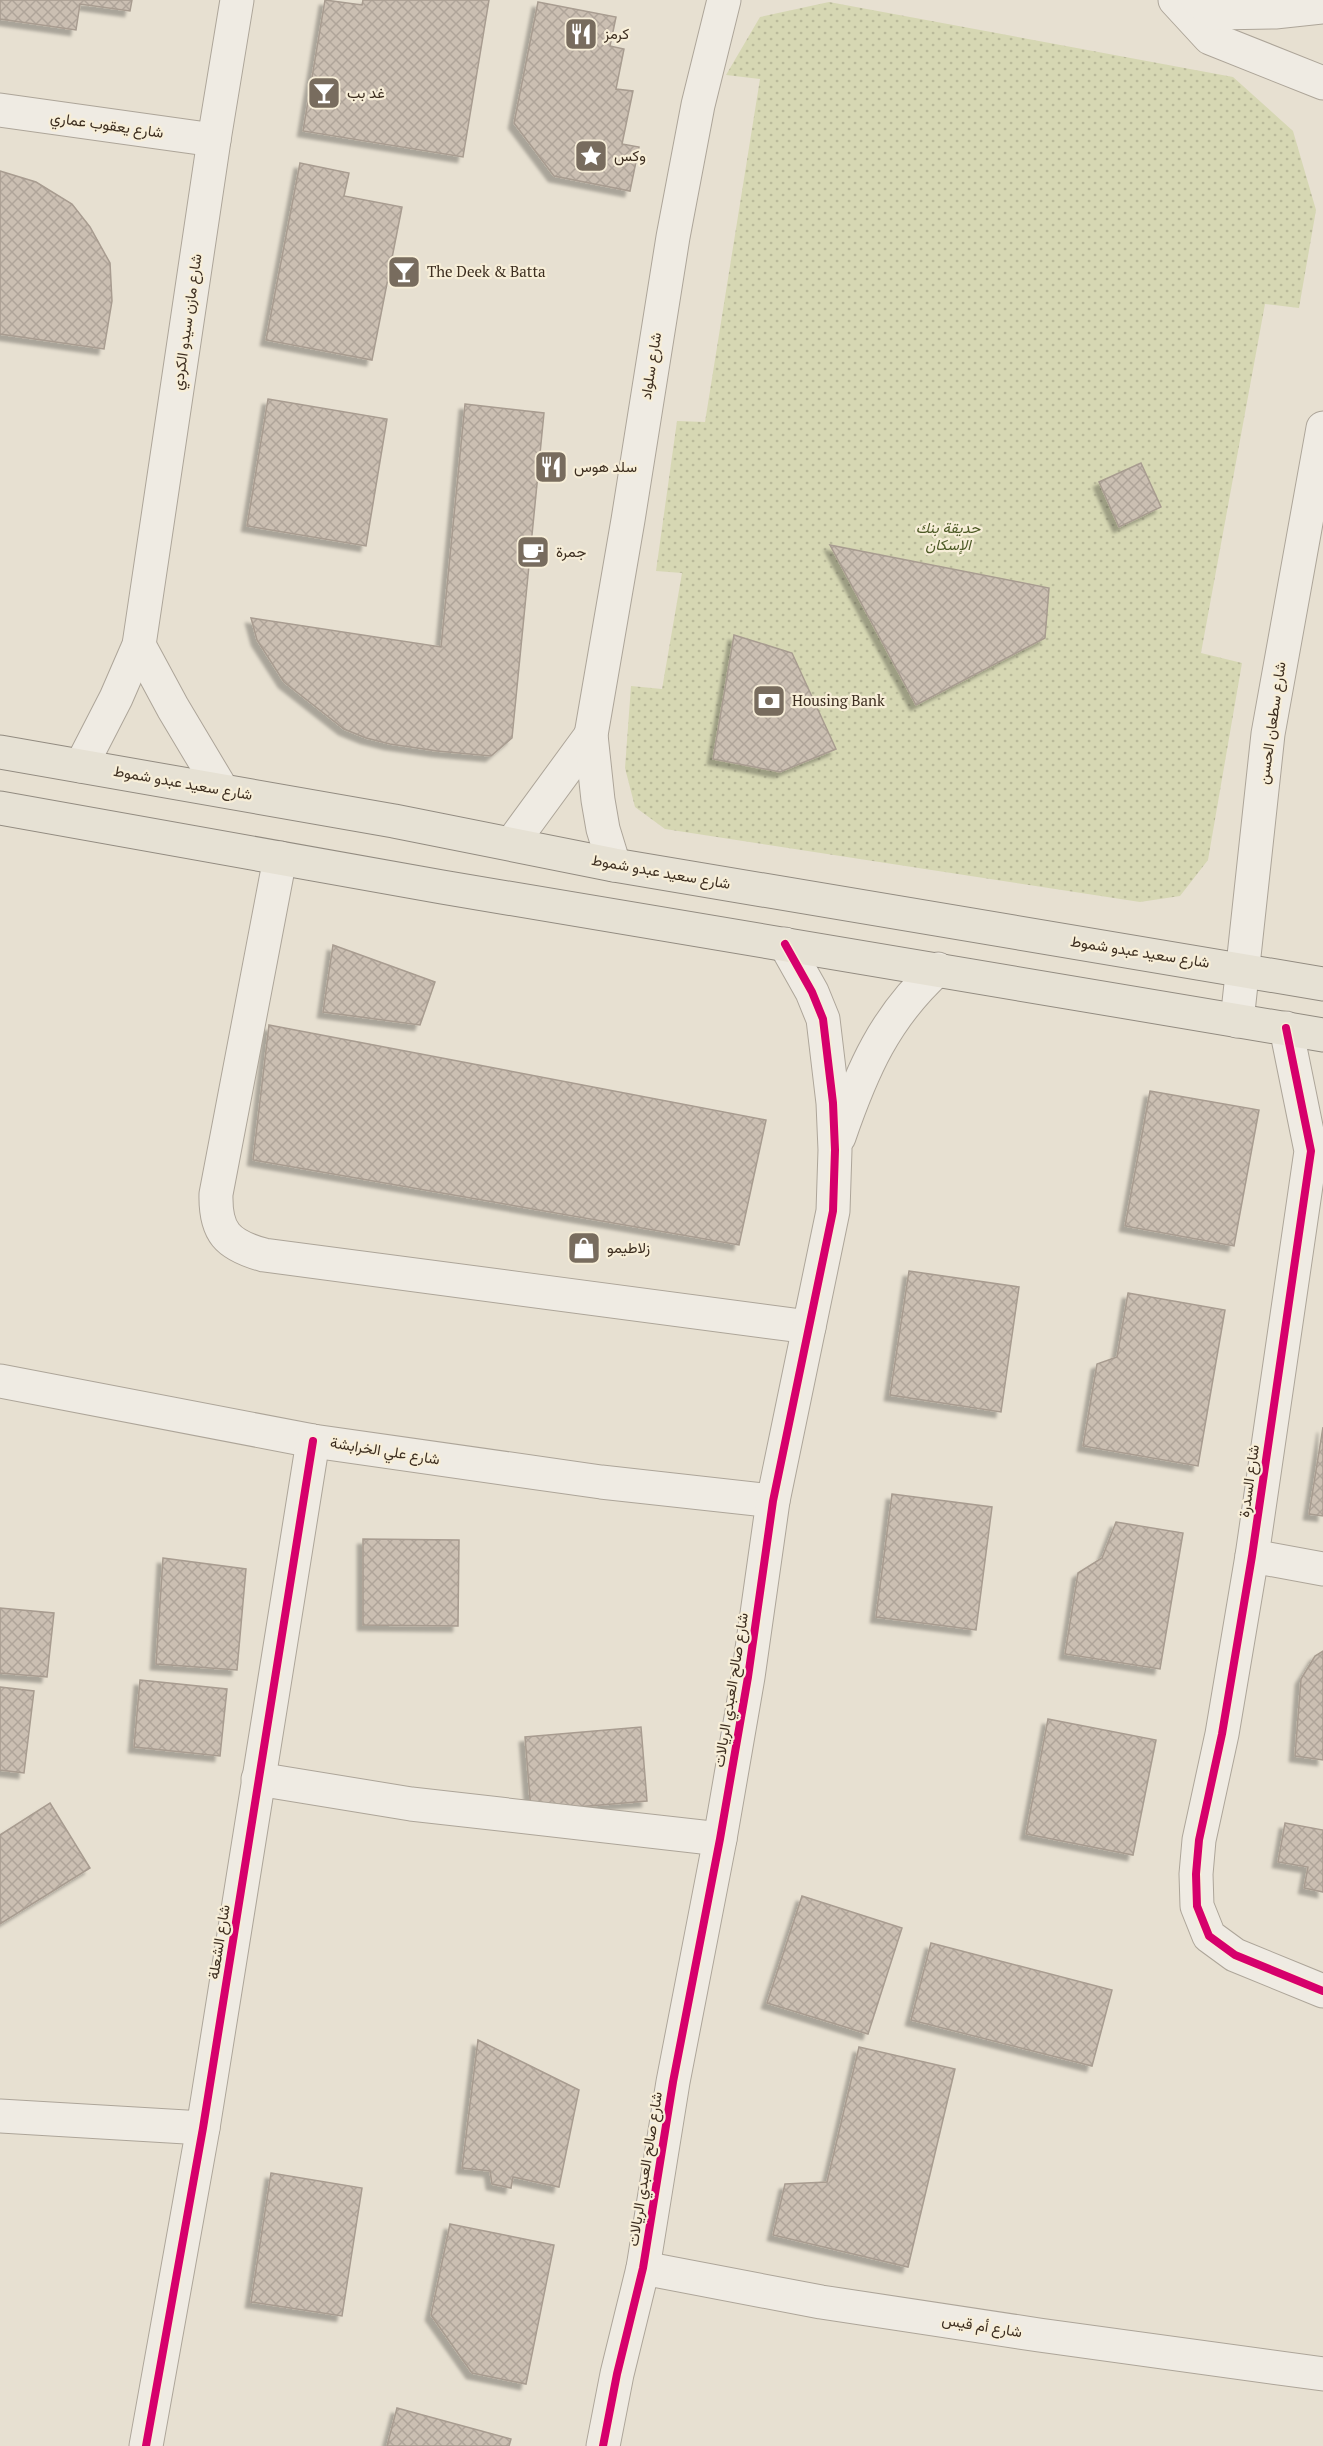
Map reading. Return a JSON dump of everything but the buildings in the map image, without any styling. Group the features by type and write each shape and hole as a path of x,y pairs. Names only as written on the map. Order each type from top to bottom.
{"main road":[{"name":"شارع سعيد عبدو شموط","path":"0,752 512,843 614,865 1323,984"},
{"path":"0,808 279,858 1323,1035"}],"street":[{"name":"شارع مازن سيدو الكردي","path":"81,766 140,645 214,140 237,0"},
{"name":"شارع سلواد","path":"614,865 603,829 591,735 673,237 698,105 724,0"},
{"path":"1175,0 1210,38 1323,83"},
{"path":"1198,0 1216,13 1275,12 1323,7"},
{"name":"شارع يعقوب عماري","path":"0,110 214,140"},
{"name":"شارع سطعان الحسن","path":"1237,1020 1268,735 1323,428"},
{"path":"140,645 173,708 222,790"},
{"name":"شارع سلواد","path":"512,843 591,735"},
{"path":"279,858 216,1194 215,1216 225,1235 242,1249 264,1255 809,1327"},
{"name":"شارع صالح العبدي الريالات","path":"603,2446 617,2374 643,2268 673,2082 720,1839 748,1677 773,1502 833,1211 835,1150 833,1103 823,1019 812,992 785,944"},
{"name":"شارع صالح العبدي الريالات","path":"835,1150 849,1107 871,1055 915,989 938,969"},
{"name":"شارع السدرة","path":"1286,1028 1317,1143 1222,1734 1199,1840 1196,1874 1197,1906 1209,1936 1235,1955 1323,1991"},
{"name":"شارع علي الخرابشة","path":"0,1381 313,1440 601,1482 773,1502"},
{"name":"شارع الشعلة","path":"146,2446 203,2128 313,1440"},
{"path":"1252,1556 1323,1569"},
{"path":"258,1779 411,1804 720,1839"},
{"path":"0,2116 203,2128"},
{"name":"شارع أم قيس","path":"643,2268 833,2304 1039,2335 1323,2373"}],"green space":[{"name":"حديقة بنك الإسكان","path":"829,2 1233,77 1293,131 1316,210 1299,308 1265,304 1201,653 1242,663 1208,860 1180,896 1140,902 665,829 635,807 625,768 631,686 662,689 682,573 656,571 677,421 705,422 760,79 726,75 760,17"}],"cycle path":[{"path":"603,2446 617,2374 643,2268 673,2082 720,1839 748,1677 773,1501 833,1211 835,1150 833,1103 823,1019 812,992 785,944"},
{"path":"1286,1028 1311,1151 1252,1556 1222,1734 1199,1840 1196,1874 1197,1906 1209,1936 1235,1955 1323,1991"},
{"path":"146,2446 203,2128 313,1441"}],"place":[{"name":"كرمز","path":"581,34"},
{"name":"غد بب","path":"324,93"},
{"name":"وكس","path":"591,156"},
{"name":"The Deek & Batta","path":"404,272"},
{"name":"سلد هوس","path":"551,467"},
{"name":"جمرة","path":"533,552"},
{"name":"Housing Bank","path":"769,701"},
{"name":"زلاطيمو","path":"584,1248"}]}
